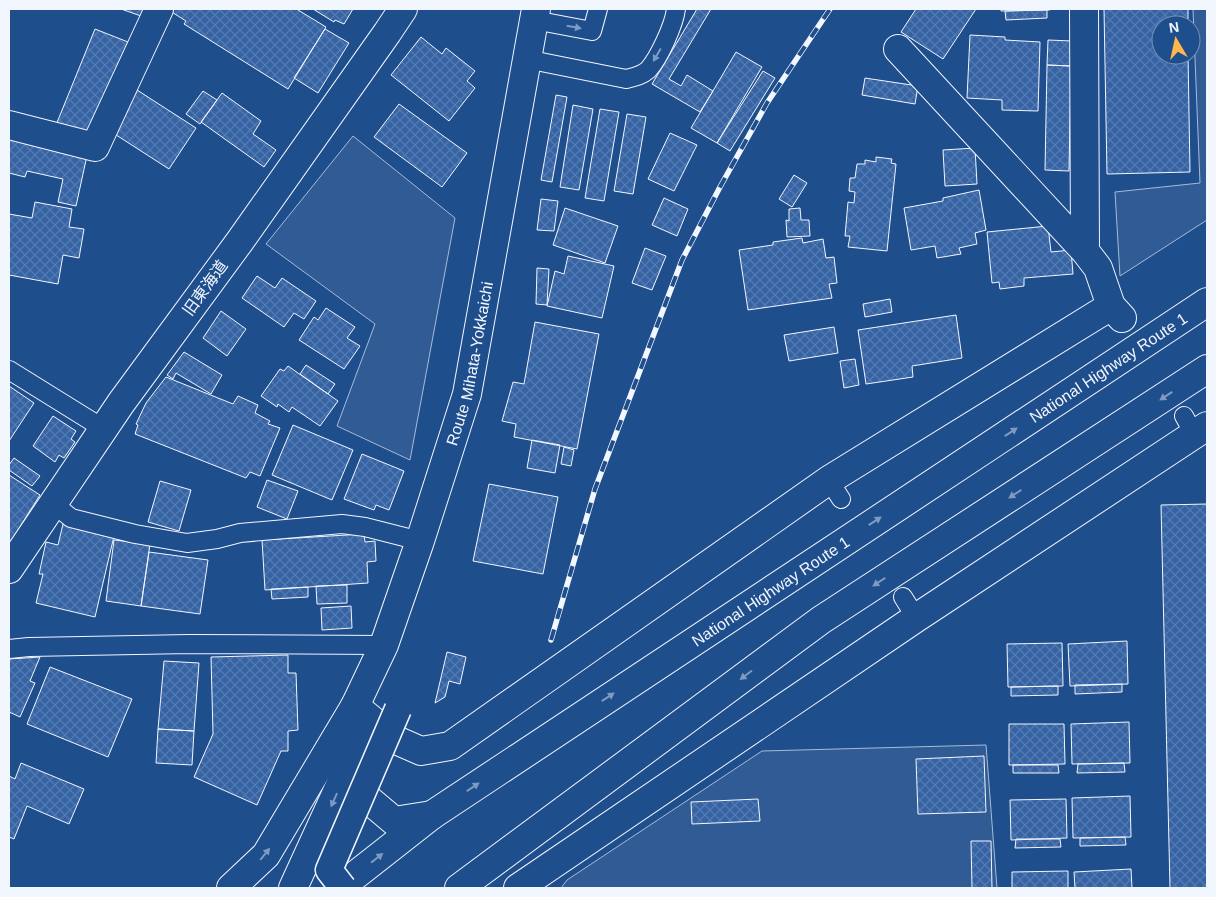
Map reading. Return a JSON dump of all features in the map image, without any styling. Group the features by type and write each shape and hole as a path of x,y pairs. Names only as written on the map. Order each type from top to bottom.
{"main road":[{"path":"9,125 94,146 159,9"},
{"name":"旧東海道","path":"9,569 121,403 246,233 403,9"},
{"path":"1084,9 1085,251"},
{"name":"Route Mihata-Yokkaichi","path":"231,888 266,855 355,706 384,645 420,541 467,394 535,14"},
{"path":"355,706 396,740 421,751 450,746 835,489 1116,312 1098,268 1085,251 898,49"},
{"name":"National Highway Route 1","path":"339,888 432,814 1207,302"},
{"path":"459,888 820,620 1207,369"},
{"path":"518,888 910,608 1195,425"},
{"path":"355,706 361,739 354,779 369,800 394,821 432,814"},
{"path":"293,888 361,739"}],"street":[{"path":"343,888 329,870 398,709"}],"lane":[{"path":"535,14 592,31 598,9"},
{"path":"526,59 626,79 638,77 648,69 657,56 665,41 676,9"},
{"path":"9,370 104,429"},
{"path":"54,504 71,518 135,534 187,543 217,539 240,533 342,524 365,526 420,541"},
{"path":"9,649 189,644 384,645"}],"shaded area":[{"path":"1193,9 1207,9 1207,220 1120,276 1115,192 1200,183 1195,65 1201,65 1201,15 1193,15"},
{"path":"353,136 455,218 410,460 337,426 375,324 266,244"},
{"path":"986,745 997,888 561,888 567,880 762,751"}],"building":[{"path":"121,9 144,9 141,16"},
{"path":"167,9 299,9 326,27 288,89 184,24 186,21"},
{"path":"313,9 353,9 344,24 335,20 334,22"},
{"path":"697,9 711,9 669,79 681,86 687,75 713,91 700,112 652,84"},
{"path":"916,9 976,9 943,59 901,32"},
{"path":"1001,9 1050,9 1050,10 1001,11"},
{"path":"1104,9 1188,9 1188,15 1151,15 1151,65 1188,65 1190,172 1107,174"},
{"path":"1047,10 1047,18 1006,20 1005,11"},
{"path":"95,29 128,42 88,138 56,125"},
{"path":"325,29 349,43 318,93 294,78"},
{"path":"970,35 1040,42 1038,111 1002,110 1002,100 967,98"},
{"path":"421,37 442,54 446,48 475,71 467,81 475,88 449,121 391,75"},
{"path":"1048,40 1072,41 1071,66 1047,65"},
{"path":"736,52 762,67 717,143 691,128"},
{"path":"1047,65 1071,66 1069,171 1045,170"},
{"path":"763,71 775,78 730,151 717,143"},
{"path":"865,78 918,86 915,104 862,95"},
{"path":"137,90 196,128 169,169 110,131"},
{"path":"203,91 217,100 200,124 186,114"},
{"path":"222,93 261,121 253,134 276,150 264,167 201,122"},
{"path":"556,95 567,97 552,182 541,180"},
{"path":"399,104 467,153 442,187 374,137"},
{"path":"573,105 593,109 579,190 560,187"},
{"path":"600,109 619,112 604,201 585,198"},
{"path":"627,114 646,117 633,194 614,191"},
{"path":"670,133 697,145 674,191 648,179"},
{"path":"9,134 88,151 76,206 58,202 63,179 27,171 25,177 9,173"},
{"path":"975,148 977,184 945,186 943,150"},
{"path":"876,157 892,159 891,163 896,164 887,251 848,247 850,236 845,236 848,202 854,203 855,192 849,191 850,178 855,178 857,164 865,164 865,160 876,162"},
{"path":"794,175 807,183 792,207 779,199"},
{"path":"979,190 986,230 975,233 977,244 959,248 961,254 937,258 935,246 911,250 904,208 943,201 943,198"},
{"path":"664,198 688,209 677,236 652,225"},
{"path":"541,199 558,201 554,231 537,230"},
{"path":"35,202 72,209 69,227 84,229 79,258 63,255 58,284 9,275 9,214 32,218"},
{"path":"565,208 618,226 605,263 553,245"},
{"path":"800,208 801,220 809,220 810,236 787,237 786,220 789,221 789,209"},
{"path":"1048,226 1051,252 1071,250 1073,274 1024,278 1024,286 1000,289 999,282 992,283 987,232"},
{"path":"802,238 803,243 823,239 826,258 834,257 837,283 829,284 832,298 748,310 739,250"},
{"path":"645,248 666,256 652,290 632,283"},
{"path":"568,256 614,266 602,318 547,306 555,271 564,274"},
{"path":"537,268 549,269 547,305 536,304"},
{"path":"257,276 275,288 282,278 316,301 304,319 294,313 284,327 242,298"},
{"path":"890,299 892,312 865,317 863,304"},
{"path":"326,308 355,327 347,338 360,346 344,369 299,340 314,317 318,320"},
{"path":"221,311 246,329 227,356 203,338"},
{"path":"956,315 962,358 912,366 913,377 866,384 858,330"},
{"path":"535,322 599,334 577,449 514,437 516,424 502,421 513,382 524,384"},
{"path":"834,327 838,353 789,361 784,335"},
{"path":"184,352 222,375 211,394 176,373 173,379 167,375"},
{"path":"855,359 859,385 844,388 840,361"},
{"path":"306,365 335,384 328,394 300,374"},
{"path":"288,366 338,401 320,426 292,407 289,412 278,404 277,407 261,396 280,369 284,371"},
{"path":"166,377 233,404 238,396 258,405 255,413 270,421 268,424 280,428 260,476 250,472 246,478 135,434 138,425 136,424 146,403"},
{"path":"9,386 34,403 9,441"},
{"path":"53,416 76,431 71,439 75,442 64,458 59,455 55,462 33,446"},
{"path":"293,425 353,450 332,500 272,475"},
{"path":"532,440 560,445 555,473 527,468"},
{"path":"564,447 574,450 571,466 561,464"},
{"path":"362,454 404,471 389,510 376,505 374,510 344,499"},
{"path":"14,458 40,476 32,486 9,470 9,465"},
{"path":"9,475 40,495 9,544"},
{"path":"267,480 298,491 287,519 257,507"},
{"path":"160,481 191,490 179,531 148,522"},
{"path":"489,484 558,497 543,574 473,561"},
{"path":"1207,504 1207,888 1170,888 1161,505"},
{"path":"63,524 114,536 95,617 36,603 43,574 39,574 46,542 58,545"},
{"path":"364,534 365,542 375,541 376,561 367,562 368,583 265,590 262,540"},
{"path":"114,540 150,544 141,606 106,601"},
{"path":"149,552 208,560 200,614 141,606"},
{"path":"347,585 347,603 317,604 316,586"},
{"path":"308,587 308,597 272,599 271,589"},
{"path":"351,606 352,628 322,630 321,608"},
{"path":"1127,641 1128,684 1070,686 1068,644"},
{"path":"1062,643 1063,686 1008,687 1007,644"},
{"path":"447,652 466,657 460,684 449,681 445,697 435,703"},
{"path":"288,655 288,673 296,673 298,730 288,731 288,751 281,751 257,805 194,777 213,734 211,657"},
{"path":"40,657 30,681 35,683 20,717 9,712 9,659"},
{"path":"164,661 199,663 194,731 158,729"},
{"path":"50,667 132,699 108,757 27,724"},
{"path":"1122,684 1122,692 1075,694 1075,685"},
{"path":"1058,686 1058,695 1011,696 1011,687"},
{"path":"1129,722 1130,763 1072,764 1071,724"},
{"path":"1009,724 1064,724 1065,764 1009,765"},
{"path":"158,729 194,731 192,765 156,763"},
{"path":"984,756 986,812 918,814 916,759"},
{"path":"21,763 84,789 69,824 27,806 14,839 9,837 9,776 15,779"},
{"path":"1124,763 1125,772 1077,773 1078,764"},
{"path":"1013,765 1058,765 1059,773 1013,773"},
{"path":"1130,796 1131,837 1073,838 1072,798"},
{"path":"758,799 760,821 692,824 691,802"},
{"path":"1066,799 1067,838 1011,840 1010,800"},
{"path":"1125,837 1126,845 1080,846 1080,838"},
{"path":"1016,839 1060,839 1061,847 1015,848"},
{"path":"971,841 991,841 992,888 972,888"},
{"path":"1131,869 1132,888 1075,888 1074,872"},
{"path":"1068,871 1068,888 1012,888 1012,872"}],"railway":[{"path":"551,640 595,489 682,260 767,103 830,9"}]}
